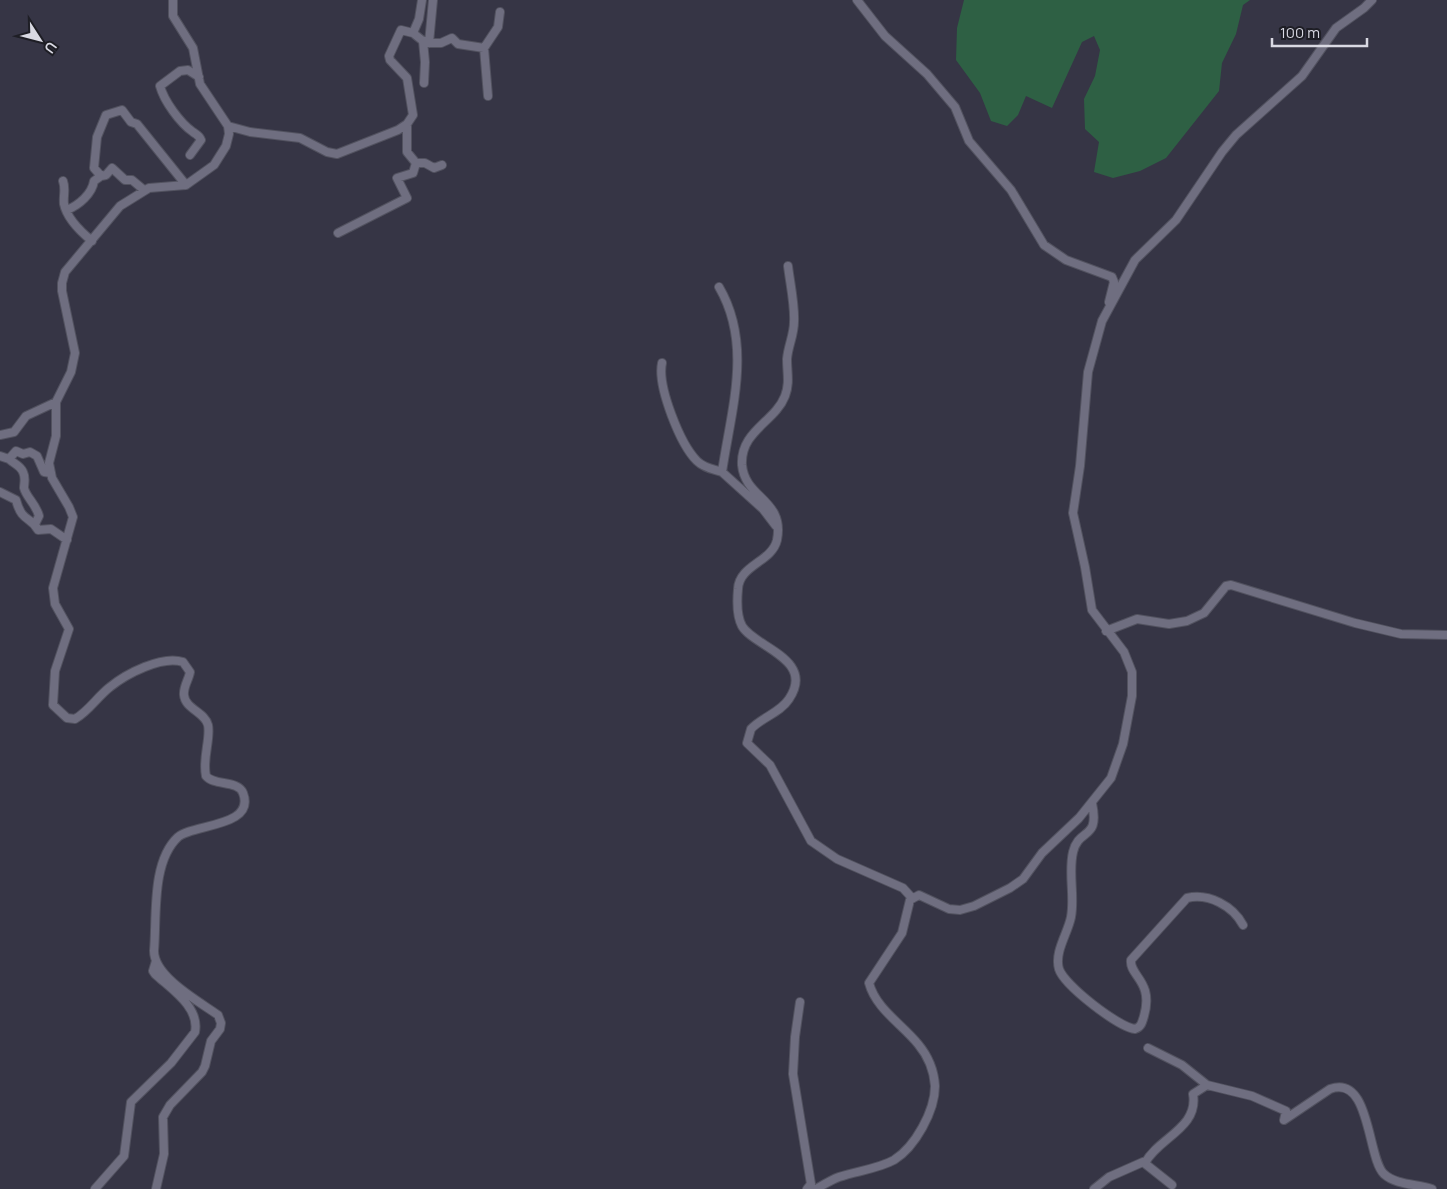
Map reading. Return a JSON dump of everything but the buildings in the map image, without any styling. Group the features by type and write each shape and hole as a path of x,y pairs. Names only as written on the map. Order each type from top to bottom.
{"street":[{"path":"156,1189 164,1154 164,1117 170,1105 202,1072 211,1041 220,1029 221,1023 218,1016 174,983 156,961 154,951 159,873 170,848 187,832 221,824 235,815 244,805 243,794 236,786 211,781 206,776 204,751 209,726 207,721 185,699 184,691 190,672 183,662 163,661 128,676 110,687 82,715 75,719 67,718 57,710 52,701 54,678 58,659 69,629 55,604 53,588 73,522 72,512 51,473 50,458 56,436 56,402 71,372 75,353 62,283 69,267 92,241 116,209 144,190 156,187 186,185 218,160 229,137 228,126 200,84 193,48 173,16 173,0"},
{"path":"413,33 419,19 422,0"},
{"path":"424,83 426,42 433,0"},
{"path":"857,0 885,36 927,74 955,107 969,141 1011,190 1044,245 1066,260 1112,277 1114,282 1110,304"},
{"path":"912,898 921,895 948,908 964,910 1010,888 1023,879 1042,853 1092,803 1104,789 1114,772 1123,744 1133,685 1128,660 1091,607 1086,567 1072,513 1080,466 1088,372 1102,321 1135,260 1176,220 1222,152 1236,135 1302,76 1336,28 1372,0"},
{"path":"488,96 484,48 498,27 500,12"},
{"path":"228,126 250,132 300,138 327,152 336,154 393,132 407,124 413,115 407,78 390,60 389,56 400,30 413,33 426,42 441,43 452,38 458,44 484,48"},
{"path":"190,155 201,140 177,115 165,98 160,86 180,71 188,70 199,77"},
{"path":"101,176 94,168 94,156 101,123 106,115 122,110 131,122 137,124 186,185"},
{"path":"407,124 407,152 416,163"},
{"path":"416,163 425,163 434,168 442,164"},
{"path":"338,234 407,198 397,178 413,173 416,163"},
{"path":"67,210 78,205 93,187 94,181 106,175 112,168 125,180 132,180 144,190"},
{"path":"63,180 65,186 64,205 73,223 92,241"},
{"path":"788,266 794,321 788,352 788,387 780,406 752,434 746,446 742,465 751,486 774,511 777,528 774,546 740,580 737,608 741,623 746,630 787,661 793,672 794,685 792,695 784,706 751,729 748,735 748,745 770,765 811,841 837,859 903,888 912,898"},
{"path":"719,287 732,316 738,366 737,387 722,472"},
{"path":"662,363 660,376 677,429 696,460 706,467 722,472 763,509 777,528"},
{"path":"0,435 14,432 26,416 56,402"},
{"path":"9,459 16,451 23,454 30,452 37,456 44,472 51,473"},
{"path":"0,456 9,459 19,466 23,472 24,489 35,503 39,516 35,524"},
{"path":"0,492 16,500 19,513 35,524 38,530 51,529 67,540"},
{"path":"1106,631 1137,619 1169,624 1188,621 1204,613 1226,586 1231,584 1355,623 1401,634 1447,635"},
{"path":"1092,803 1096,820 1093,827 1079,842 1073,852 1072,915 1058,963 1064,978 1100,1009 1129,1028 1140,1027 1147,1004 1147,996 1139,977 1131,968 1130,960 1187,898 1209,900 1226,905 1238,916 1243,925"},
{"path":"816,1189 838,1178 892,1161 901,1154 918,1133 930,1110 935,1085 926,1054 911,1035 874,997 868,983 902,933 912,898"},
{"path":"95,1189 124,1156 131,1102 171,1063 195,1032 196,1026 189,1006 153,971 156,961"},
{"path":"800,1002 795,1037 793,1074 811,1184 807,1189"},
{"path":"1148,1048 1182,1065 1207,1085 1265,1100 1286,1111 1284,1120 1330,1090 1337,1088 1345,1089 1354,1096 1366,1115 1376,1161 1384,1174 1397,1181 1432,1189"},
{"path":"1094,1189 1109,1178 1143,1162 1145,1164 1188,1120 1195,1104 1193,1094 1207,1085"},
{"path":"1143,1162 1172,1185"}],"green space":[{"path":"964,0 1250,0 1243,5 1236,34 1222,63 1219,91 1166,158 1140,171 1113,178 1094,172 1099,142 1085,129 1084,99 1095,76 1100,50 1094,36 1082,42 1052,108 1026,96 1018,115 1007,126 991,121 980,93 956,60 957,28"}]}
